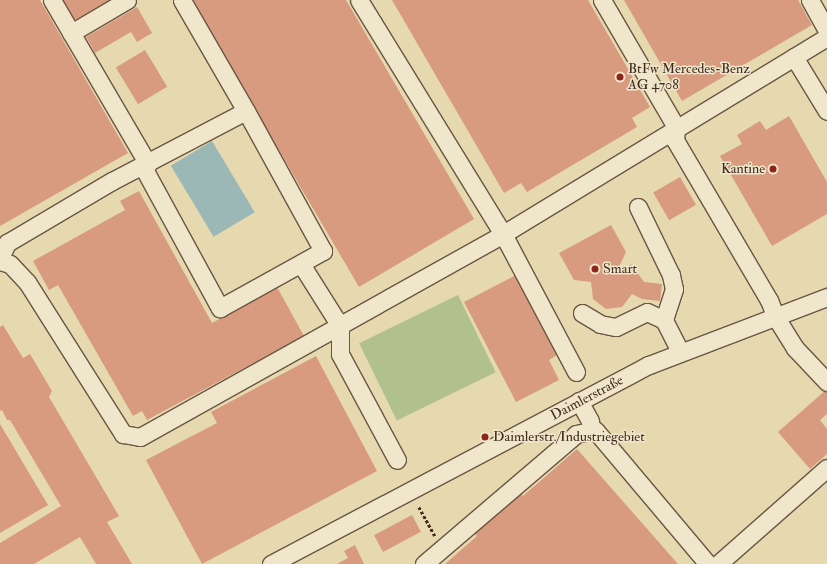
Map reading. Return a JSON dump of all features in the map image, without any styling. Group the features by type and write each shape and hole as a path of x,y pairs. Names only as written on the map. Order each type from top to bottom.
{"street":[{"path":"52,0 145,166 220,308 323,252 246,111 182,0"},
{"path":"71,33 127,0"},
{"path":"359,0 503,234 576,372"},
{"path":"602,0 676,127 675,140 768,300 775,316 795,348 827,382"},
{"path":"810,0 827,31"},
{"path":"246,111 145,166 112,182 7,243 0,259 10,264 28,282 123,434 140,437 340,326 503,234 676,127 827,37"},
{"path":"794,57 827,111"},
{"path":"638,207 671,275 674,289 664,320"},
{"path":"301,264 340,326 340,354 398,460"},
{"name":"Daimlerstraße","path":"271,564 580,401 680,351 827,297"},
{"path":"582,313 600,324 616,327 642,313 647,312 664,320 680,351"},
{"path":"580,401 590,422"},
{"path":"424,564 576,434 595,430 708,564"},
{"path":"718,564 827,468"}],"path":[{"path":"419,507 442,549"}],"green space":[{"path":"458,295 496,372 397,421 359,343"}],"water":[{"path":"212,141 255,212 214,237 171,166"}],"building":[{"path":"0,0 40,0 128,153 0,226"},
{"path":"57,0 110,0 70,23"},
{"path":"191,0 346,0 474,219 359,287"},
{"path":"392,0 588,0 650,107 632,118 637,127 527,192 521,183 504,193"},
{"path":"624,0 798,0 812,25 682,101"},
{"path":"137,7 152,33 137,42 131,32 95,53 86,37"},
{"path":"145,50 167,87 138,104 116,68"},
{"name":"Kantine","path":"789,116 827,182 827,214 772,246 720,156 742,144 737,135 760,121 766,130"},
{"path":"680,177 696,205 669,220 653,192"},
{"path":"139,191 212,323 277,287 304,336 147,420 142,411 133,416 58,285 49,290 33,261 125,210 120,201"},
{"name":"Smart","path":"611,225 626,252 619,267 625,271 631,264 644,282 662,284 660,301 642,299 632,294 622,307 606,309 593,299 591,282 574,280 559,253"},
{"path":"518,274 555,344 552,346 557,355 549,360 559,380 516,402 464,302"},
{"path":"3,325 23,358 30,354 52,391 49,397 119,516 107,522 132,564 96,564 80,537 34,564 0,564 0,543 61,506 10,420 7,420 2,410 0,411 0,327"},
{"path":"316,356 377,471 202,564 146,460 217,423 211,412"},
{"path":"827,389 827,414 820,420 827,429 827,454 810,469 778,432"},
{"path":"0,424 48,505 0,533"},
{"path":"577,449 678,564 445,564 477,536 473,532 519,491 523,496"},
{"path":"412,515 421,532 383,552 374,535"},
{"path":"355,545 364,564 337,564 348,558 344,551"}],"place":[{"name":"BtFw Mercedes-Benz AG 4708","path":"620,77"},
{"name":"Kantine","path":"773,169"},
{"name":"Smart","path":"595,269"},
{"name":"Daimlerstr./Industriegebiet","path":"485,437"}]}
